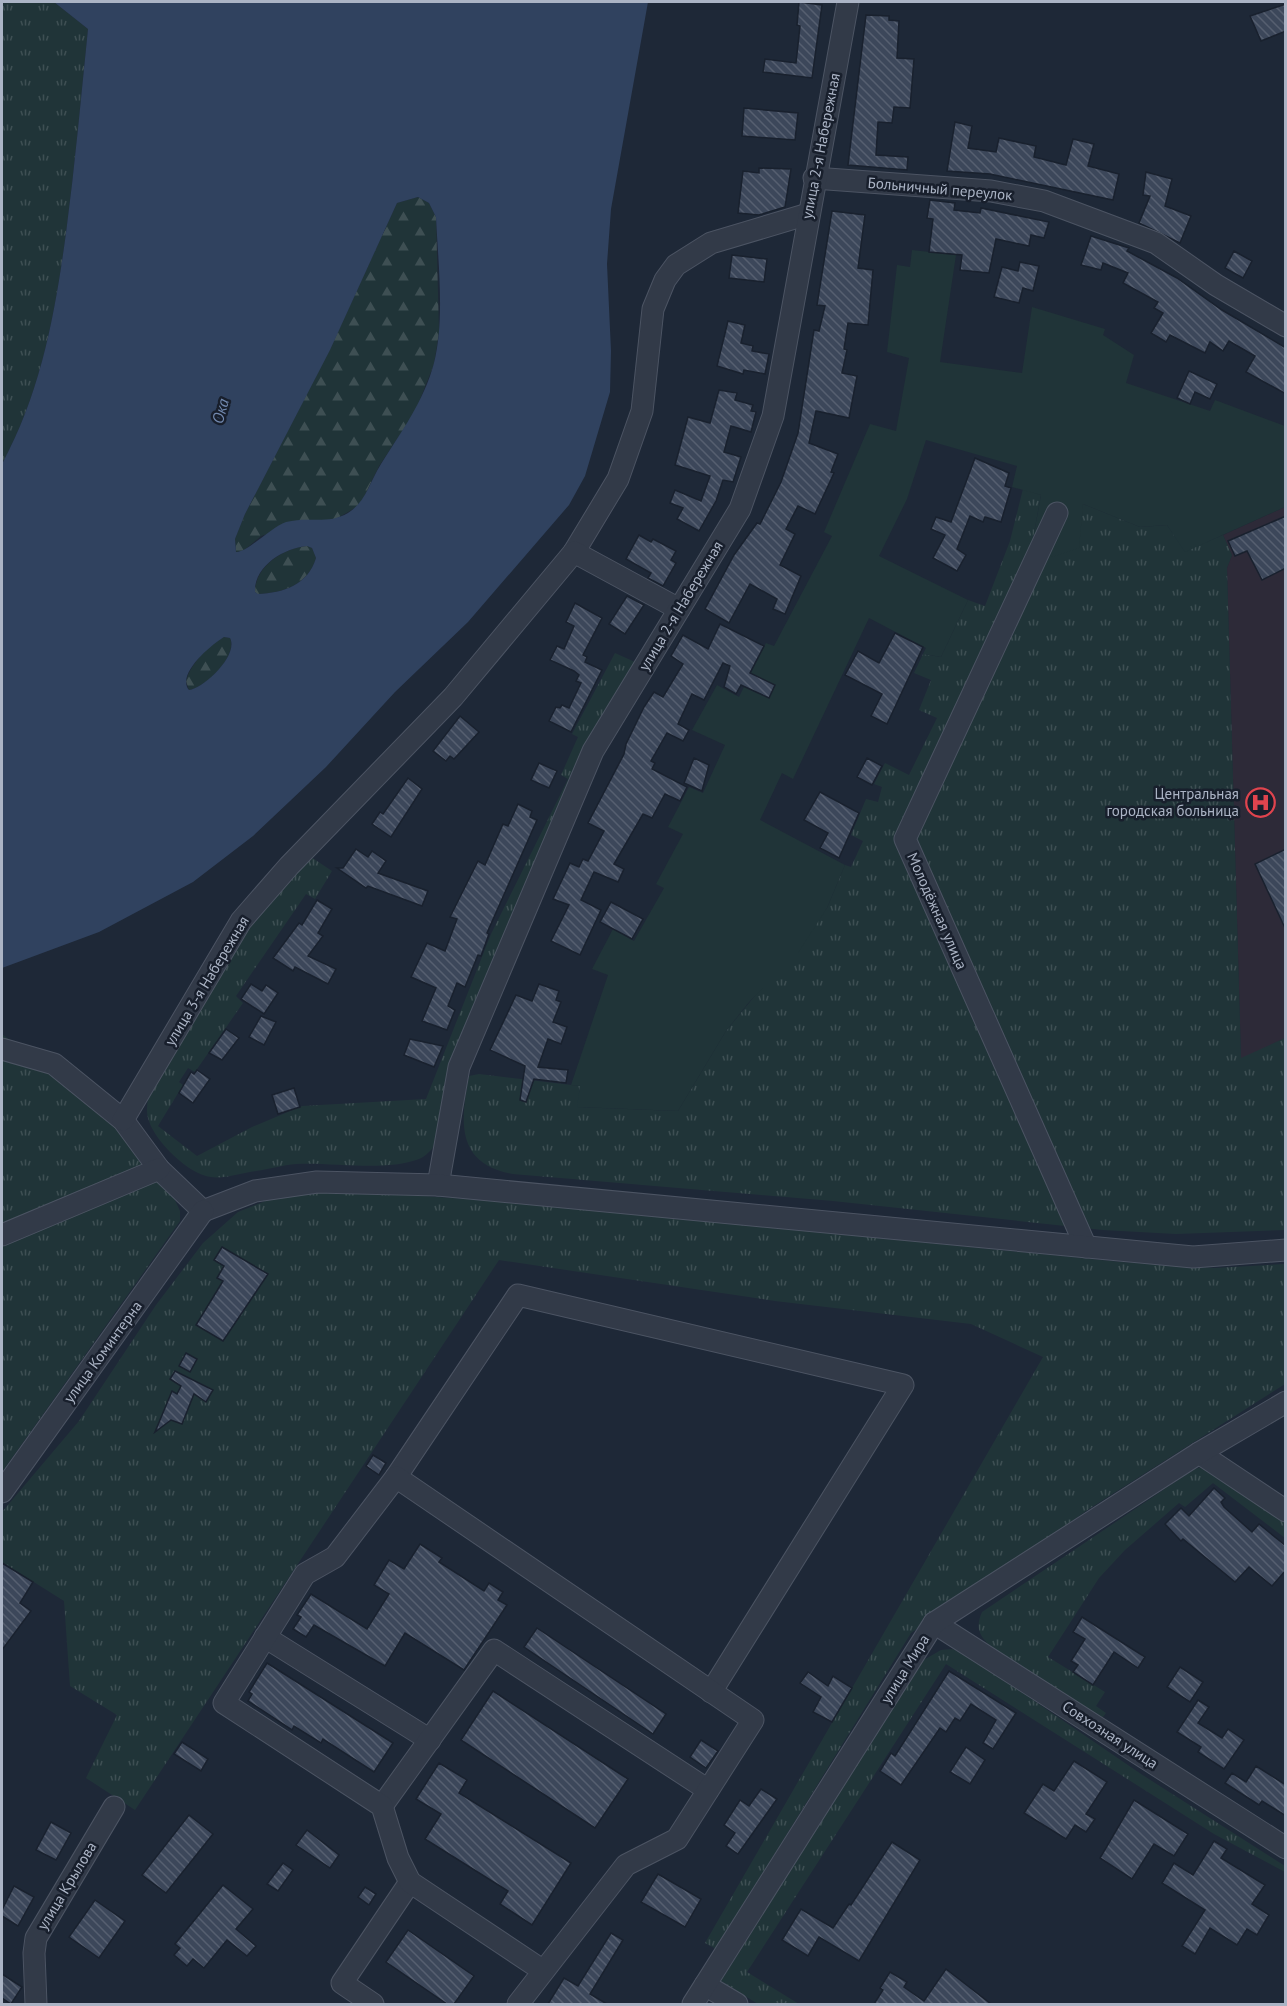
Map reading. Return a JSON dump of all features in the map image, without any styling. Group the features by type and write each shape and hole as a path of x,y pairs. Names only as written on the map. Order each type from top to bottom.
{"street":[{"name":"улица 2-я Набережная","path":"438,1185 459,1067 593,752 740,509 773,416 814,178 848,2"},
{"name":"Больничный переулок","path":"814,178 991,191 1044,201 1156,243 1215,285 1286,326"},
{"name":"улица 3-я Набережная","path":"123,1120 241,921 289,866 453,697 574,552 618,479 642,411 653,309 665,280 676,265 711,243 808,214"},
{"name":"Молодёжная улица","path":"1057,513 905,839 1086,1247"},
{"path":"574,552 679,609"},
{"path":"2,1049 54,1064 123,1120 159,1169 203,1211 255,1191 317,1182 438,1185 1192,1257 1286,1250"},
{"path":"2,1235 159,1169"},
{"name":"улица Коминтерна","path":"2,1492 203,1211"},
{"path":"542,1970 410,1882 398,1858 382,1806 224,1703 305,1574 335,1557 396,1477 518,1295 903,1385 711,1692"},
{"name":"улица Мира","path":"693,2004 934,1623 1199,1452 1286,1402"},
{"path":"1199,1452 1286,1510"},
{"path":"396,1477 753,1720 677,1839 626,1865 542,1970 518,2004"},
{"name":"Совхозная улица","path":"934,1623 1286,1848"},
{"path":"265,1637 430,1740"},
{"path":"382,1806 494,1650 708,1790"},
{"name":"улица Крылова","path":"36,2004 34,1953 36,1938 114,1807"},
{"path":"373,2004 342,1983 410,1882"},
{"path":"705,1985 737,2004"}],"shaded area":[{"name":"Центральная городская больница","path":"1285,507 1285,1038 1241,1059 1227,568 1232,555 1223,535"}],"green space":[{"path":"2,2 54,2 88,29 69,208 51,323 27,409 2,464"},
{"path":"418,197 429,203 436,217 439,332 434,364 415,412 379,466 360,505 334,520 310,520 261,536 243,551 236,552 235,539 245,514 330,349 397,203"},
{"path":"912,250 956,255 940,362 1022,373 1032,307 1105,329 1103,335 1134,355 1126,383 1210,411 1215,400 1285,426 1285,507 1185,552 1167,525 1140,527 1083,504 1079,548 1052,557 1030,555 1041,495 1012,487 1017,466 926,440 907,499 879,556 968,600 941,657 923,654 926,648 869,618 793,779 782,773 760,820 845,865 827,908 798,953 750,1001 726,1031 678,1111 577,1107 580,1086 571,1085 608,975 592,969 613,929 634,941 664,888 656,884 683,834 668,827 689,787 703,793 725,745 692,730 717,685 739,697 766,643 774,646 832,536 824,532 870,424 896,431 909,358 887,352 897,265 910,267"},
{"path":"1023,489 1041,495 1030,555 1083,504 1140,527 1167,525 1185,551 1223,535 1232,555 1227,568 1241,1058 1285,1038 1285,1230 1176,1234 1103,1230 833,1201 513,1174 494,1169 481,1161 472,1151 466,1138 464,1125 469,1076 479,1074 580,1086 578,1107 678,1111 726,1031 827,908 845,865 851,867 863,841 851,835 866,799 878,802 882,787 874,784 885,763 909,775 937,718 919,710 931,680 914,673 923,654 941,657 968,600 985,606 1010,541"},
{"path":"307,546 312,548 316,558 301,581 276,592 257,594 255,592 260,574 272,560 289,550"},
{"path":"224,637 230,638 231,645 225,662 203,684 189,690 186,681 188,674 206,650"},
{"path":"615,653 635,662 441,1136 432,1149 419,1159 391,1165 296,1164 227,1177 202,1175 183,1164 165,1147 152,1129 147,1115 148,1098 245,930 311,857 332,871 315,899 306,894 236,996 243,1003 195,1072 188,1068 179,1082 183,1085 158,1126 197,1156 252,1127 302,1106 426,1099 491,934 568,779 561,775 578,737 572,734"},
{"path":"2,1034 92,1102 126,1139 174,1198 180,1211 180,1221 2,1472"},
{"path":"323,1192 378,1193 525,1203 1121,1262 1215,1268 1285,1264 1285,1384 1092,1507 911,1633 716,1949 705,1943 1043,1357 971,1324 775,1301 499,1260 135,1810 86,1778 117,1715 70,1686 64,1601 2,1562 2,1512 79,1421 156,1305 203,1243 238,1212 278,1196"},
{"path":"1209,1464 1285,1511 1285,1538 1213,1483 1185,1507 1179,1503 1125,1550 1099,1578 1048,1657 1105,1692 1096,1706 1106,1713 1100,1721 988,1644 980,1633 979,1621 982,1612 1193,1470"},
{"path":"952,1649 964,1653 1141,1774 1285,1866 1285,1872 1214,1834 946,1664 747,1972 799,2004 758,2004 721,1981 922,1661 941,1650"}],"water":[{"name":"Ока","path":"54,2 648,2 611,209 607,264 611,351 610,392 585,476 569,505 468,622 395,692 326,767 253,836 193,882 99,932 2,968 2,464 27,409 51,323 69,208 88,29","holes":["418,197 429,203 436,217 440,310 434,363 418,403 363,497 348,513 333,519 286,522 236,552 235,539 245,514 330,350 397,203","298,547 312,548 316,558 307,575 293,586 276,592 258,594 255,592 259,574 265,567 280,555","224,637 230,638 230,653 219,670 203,683 189,690 186,683 191,668"]}],"building":[{"path":"799,2 822,5 812,78 763,72 765,59 796,63 800,26 797,25"},
{"path":"1286,4 1286,31 1261,41 1250,16"},
{"path":"866,15 889,16 889,20 899,21 897,58 914,59 910,108 894,107 892,123 878,122 876,155 908,157 907,170 848,165"},
{"path":"744,108 798,113 795,140 742,136"},
{"path":"955,122 972,126 968,148 996,152 999,138 1036,146 1034,157 1066,165 1073,139 1094,144 1088,166 1119,174 1113,200 990,174 947,171"},
{"path":"759,168 791,169 785,207 759,215 738,213 743,171 759,173"},
{"path":"1146,172 1172,179 1165,206 1191,216 1180,243 1139,223 1150,196 1143,195"},
{"path":"930,200 955,203 954,210 980,213 981,208 1049,222 1044,238 1031,235 1029,246 996,239 989,273 960,270 962,255 929,252 933,219 927,218"},
{"path":"832,211 865,215 858,268 873,270 868,325 848,323 844,349 847,350 842,373 857,376 849,418 816,411 809,443 838,454 831,472 834,473 815,514 798,506 786,529 795,534 780,565 801,576 785,614 773,609 777,599 750,584 729,623 705,609 734,555 757,523 760,524 781,482 798,433 814,330 819,331 825,306 817,305"},
{"path":"1091,236 1129,248 1127,251 1177,278 1222,310 1286,348 1286,394 1246,372 1255,356 1229,341 1223,351 1210,342 1205,353 1170,335 1166,342 1151,333 1163,313 1154,308 1158,302 1123,283 1128,273 1103,263 1101,270 1081,265"},
{"path":"1234,251 1252,261 1243,278 1225,268"},
{"path":"732,255 767,259 764,282 729,278"},
{"path":"1020,262 1039,266 1033,291 1023,288 1019,303 994,297 1002,267 1018,271"},
{"path":"728,321 745,325 741,343 753,346 752,351 769,354 765,374 744,370 743,374 717,366"},
{"path":"1189,371 1217,384 1210,399 1195,392 1190,404 1177,398"},
{"path":"719,390 737,393 735,400 753,405 751,411 756,412 751,432 731,426 724,452 741,457 733,482 723,480 716,501 699,531 677,519 683,508 670,503 675,490 701,501 710,476 675,465 688,417 710,423"},
{"path":"975,458 1009,473 1005,486 1011,488 1001,522 985,517 983,522 970,516 957,549 966,555 957,571 933,558 945,535 931,529 936,517 951,522"},
{"path":"1286,516 1286,568 1262,580 1247,551 1235,556 1228,541"},
{"path":"639,535 651,542 653,539 676,551 671,560 676,563 663,586 648,578 651,573 626,559"},
{"path":"627,596 644,605 625,634 609,624"},
{"path":"575,603 602,618 583,655 587,657 585,662 602,670 571,732 549,721 556,707 560,708 562,705 569,708 581,683 576,681 579,675 550,660 557,646 564,649 574,626 566,622"},
{"path":"720,624 764,646 750,673 775,685 769,698 741,685 736,694 724,687 730,666 723,663 704,700 692,694 678,724 689,730 683,741 667,733 651,761 655,763 652,769 687,787 680,801 665,794 652,818 643,814 614,864 624,869 618,882 594,872 581,900 601,910 580,955 551,941 569,905 553,899 570,863 579,867 583,859 588,861 604,831 588,823 624,754 626,744 644,707 654,692 663,697 683,664 671,656 683,635 708,649"},
{"path":"895,633 923,647 887,724 871,716 882,694 845,675 858,651 879,663"},
{"path":"460,716 479,732 454,759 450,756 446,761 433,751"},
{"path":"694,758 709,765 702,791 684,783"},
{"path":"867,758 882,766 872,785 857,777"},
{"path":"539,763 557,771 549,788 531,780"},
{"path":"408,778 422,789 391,837 372,824 380,812 383,814"},
{"path":"820,792 859,813 839,858 820,848 828,833 804,820"},
{"path":"518,804 532,811 530,817 537,820 487,933 489,934 481,956 478,955 465,987 457,983 448,1006 455,1010 447,1030 422,1021 436,988 411,977 427,943 445,951 457,919 450,917 478,861 485,865 503,824 508,826"},
{"path":"356,849 368,857 372,851 386,861 378,873 428,891 422,906 368,886 366,888 337,868 343,868"},
{"path":"1286,849 1286,930 1255,864"},
{"path":"317,900 332,909 318,933 323,936 308,956 336,969 328,984 295,967 293,971 273,958 299,923 302,925"},
{"path":"611,902 643,919 632,939 600,922"},
{"path":"251,984 262,991 266,985 278,993 264,1014 241,999"},
{"path":"539,984 559,991 556,1000 561,1002 553,1022 567,1027 561,1044 548,1039 538,1067 568,1070 566,1083 534,1079 526,1102 520,1100 525,1066 490,1050 516,995 532,1001"},
{"path":"261,1016 276,1022 264,1045 249,1037"},
{"path":"226,1029 239,1038 222,1060 209,1053"},
{"path":"410,1039 443,1046 434,1067 404,1055"},
{"path":"197,1070 210,1079 193,1103 179,1093 191,1072 194,1074"},
{"path":"294,1088 300,1107 278,1114 272,1095"},
{"path":"222,1247 268,1274 223,1341 196,1325 223,1281 217,1278 224,1266 214,1260"},
{"path":"186,1353 197,1359 190,1372 179,1366"},
{"path":"175,1371 213,1390 206,1402 194,1394 182,1424 171,1420 155,1432 172,1391 177,1394 181,1386 170,1379"},
{"path":"373,1455 386,1463 379,1475 366,1466"},
{"path":"1214,1488 1225,1498 1221,1502 1224,1507 1252,1532 1259,1524 1286,1546 1286,1570 1272,1586 1249,1567 1235,1582 1183,1539 1181,1541 1165,1524 1181,1508 1189,1516"},
{"path":"420,1544 442,1558 439,1562 484,1591 489,1583 503,1592 498,1600 507,1605 464,1670 405,1633 385,1666 314,1625 306,1637 293,1629 301,1617 297,1615 311,1594 367,1629 389,1594 374,1585 389,1560 404,1569"},
{"path":"2,1563 33,1582 20,1603 31,1611 2,1650"},
{"path":"1082,1617 1145,1657 1138,1668 1114,1652 1093,1685 1073,1672 1078,1665 1071,1661 1085,1639 1073,1632"},
{"path":"537,1628 666,1714 653,1734 524,1647"},
{"path":"267,1663 393,1743 374,1772 323,1739 321,1743 294,1726 292,1730 248,1701 252,1694 249,1692"},
{"path":"1180,1667 1203,1682 1190,1702 1167,1687"},
{"path":"949,1671 1016,1713 993,1749 983,1743 996,1720 971,1704 960,1721 955,1718 946,1732 940,1728 901,1785 880,1771 891,1753 895,1756"},
{"path":"808,1672 828,1686 833,1676 852,1688 832,1722 813,1712 821,1697 800,1683"},
{"path":"493,1691 628,1779 595,1828 461,1740"},
{"path":"1198,1700 1209,1707 1198,1723 1222,1738 1228,1729 1244,1740 1224,1769 1198,1752 1201,1747 1177,1732"},
{"path":"701,1740 718,1751 706,1768 690,1757"},
{"path":"182,1742 208,1759 201,1771 174,1754"},
{"path":"966,1747 985,1760 970,1784 950,1772"},
{"path":"1074,1761 1107,1782 1086,1814 1095,1819 1086,1832 1075,1825 1066,1839 1024,1813 1043,1784 1054,1791"},
{"path":"439,1763 467,1780 459,1793 571,1863 532,1925 500,1904 508,1891 425,1839 441,1814 416,1799"},
{"path":"1256,1766 1286,1785 1286,1816 1262,1801 1259,1805 1225,1783 1232,1773 1246,1782"},
{"path":"761,1789 777,1799 738,1854 726,1846 735,1833 724,1825 740,1800 749,1806"},
{"path":"1134,1800 1188,1834 1174,1856 1154,1844 1132,1879 1100,1858"},
{"path":"189,1815 213,1834 166,1893 142,1875"},
{"path":"51,1822 71,1833 56,1860 36,1850"},
{"path":"307,1830 339,1855 330,1868 296,1845"},
{"path":"1214,1841 1227,1849 1221,1858 1265,1885 1252,1904 1269,1915 1257,1935 1247,1929 1237,1945 1210,1928 1195,1954 1182,1946 1205,1910 1162,1883 1174,1863 1193,1875"},
{"path":"892,1842 920,1860 859,1961 819,1937 808,1956 782,1940 801,1909 833,1928 849,1904 851,1905"},
{"path":"283,1863 293,1870 278,1891 267,1884"},
{"path":"658,1874 701,1899 685,1927 641,1902"},
{"path":"223,1885 253,1909 236,1929 256,1946 247,1956 227,1940 204,1968 193,1959 187,1966 174,1955 180,1948 175,1944"},
{"path":"14,1886 34,1897 18,1926 2,1916 2,1910"},
{"path":"365,1887 376,1894 369,1905 358,1897"},
{"path":"95,1900 125,1921 99,1958 69,1937"},
{"path":"408,1930 474,1976 454,2004 447,2004 386,1962"},
{"path":"611,1933 623,1940 590,1994 607,2004 548,2004 564,1978 578,1986"},
{"path":"946,1969 991,2004 874,2004 890,1972 907,1982 904,1987 924,2001"},
{"path":"2,1974 22,1987 11,2004 2,1998"}],"place":[{"name":"Центральная городская больница","path":"1260,803"}]}
